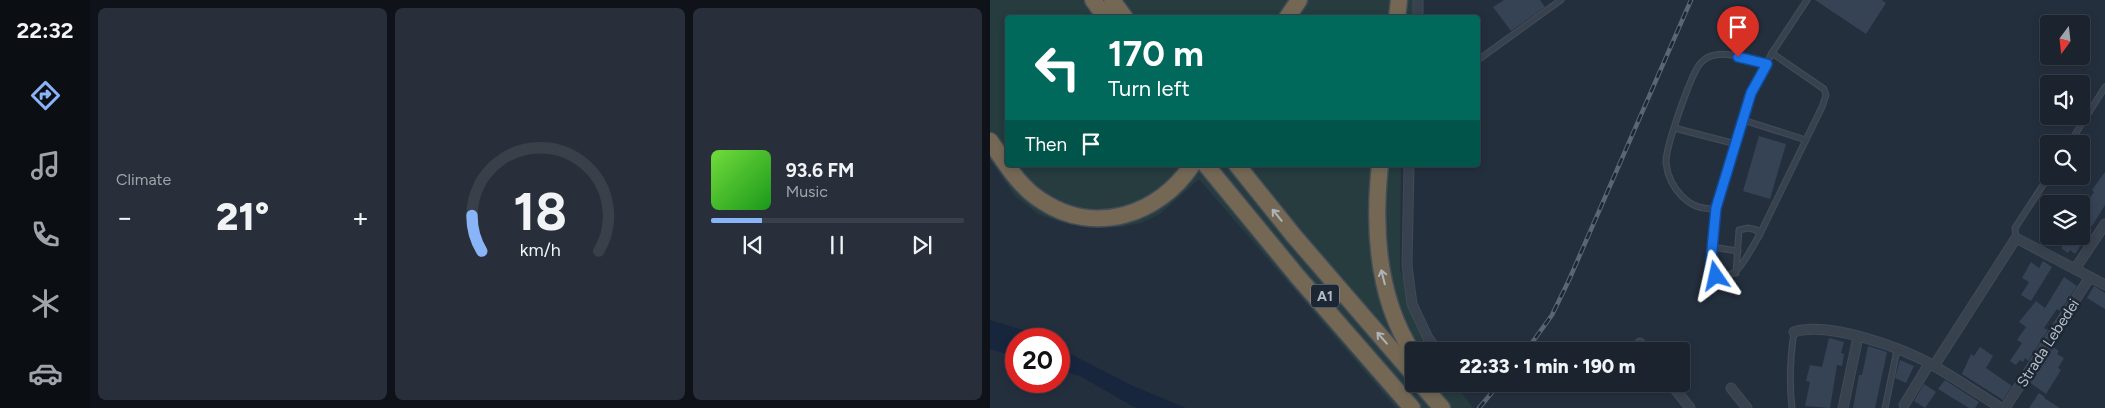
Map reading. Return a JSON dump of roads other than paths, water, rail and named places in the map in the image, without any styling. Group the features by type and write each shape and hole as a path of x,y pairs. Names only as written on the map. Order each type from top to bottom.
{"highway":[{"path":"1084,0 1094,15"},
{"path":"1093,0 1104,15"},
{"path":"1112,0 1123,15"},
{"path":"1289,15 1298,0"},
{"path":"1398,15 1400,0"},
{"path":"990,141 1005,163"},
{"path":"1008,167 1041,201 1068,214 1082,217 1116,217 1147,208 1177,184 1190,167"},
{"path":"1211,167 1234,177 1412,408"},
{"name":"A1","path":"1220,167 1234,177 1294,236 1405,365"},
{"path":"1380,167 1376,224 1381,270 1393,311 1408,342"},
{"name":"A1","path":"1234,177 1304,272 1422,408"},
{"path":"1430,392 1447,406"},
{"path":"1439,392 1447,406"}],"street":[{"path":"1418,0 1418,15"},
{"path":"1409,167 1407,266 1412,304 1431,342"},
{"path":"2075,269 2105,224"},
{"path":"1904,405 2016,238 2105,285"},
{"name":"Strada Lebedei","path":"2006,408 2090,277"},
{"path":"1794,332 1812,328 1833,330 1897,350 1932,365 2000,408"},
{"path":"1843,408 1858,337"},
{"path":"1730,388 1747,408"},
{"path":"1677,392 1690,408"}],"lane":[{"path":"1480,59 1561,0"},
{"path":"1772,53 1824,89 1826,95 1822,107 1759,236 1736,272 1727,277 1716,276 1710,270 1716,208 1751,93 1772,53 1808,0"},
{"path":"1716,208 1702,209 1686,202 1673,184 1666,162 1679,110 1699,65 1710,56 1724,53 1767,64"},
{"path":"2075,135 2105,87"},
{"path":"1743,120 1806,140"},
{"path":"1674,128 1736,144"},
{"path":"2016,238 2016,228 2043,185"},
{"path":"1736,272 1740,230 1748,228 1757,230 1759,236"},
{"path":"1712,247 1738,251"},
{"path":"1792,408 1789,384 1794,332"},
{"path":"1885,408 1897,350"}],"water":[{"path":"990,320 1016,328 1005,328 1005,354 990,349"},
{"path":"1070,354 1133,386 1186,408 1138,408 1080,376 1070,373"}],"railway":[{"path":"1532,342 1552,315 1569,280 1691,0"},
{"path":"1479,408 1492,392"}]}
